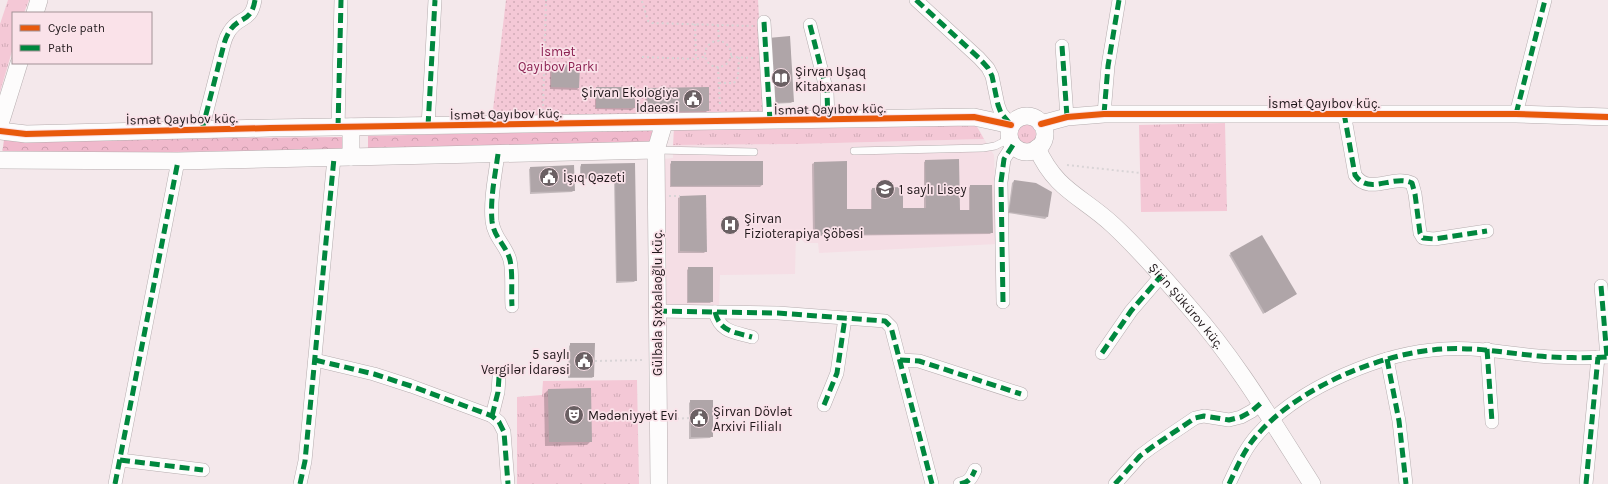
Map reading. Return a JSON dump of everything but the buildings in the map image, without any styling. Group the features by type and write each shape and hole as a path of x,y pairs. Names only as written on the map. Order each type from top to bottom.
{"street":[{"path":"35,12 40,0"},
{"path":"202,130 224,44 229,31 238,22 250,16 254,9 255,0"},
{"path":"300,484 305,461 315,360 343,157 345,127 341,0"},
{"path":"428,126 435,0"},
{"path":"916,0 988,68 992,76 998,105 1011,136 1018,150 1024,152 1037,148 1042,143 1044,130 1036,119 1022,117 1016,120 1011,136 1004,159 1002,182 1003,302"},
{"path":"1104,114 1108,66 1119,0"},
{"path":"1516,114 1545,0"},
{"path":"764,24 770,121"},
{"path":"810,25 827,92 828,120"},
{"path":"1062,46 1067,117"},
{"path":"0,124 19,64"},
{"name":"İsmət Qayıbov küç.","path":"1041,124 1067,117 1104,114 1516,114 1608,117"},
{"path":"1344,114 1355,174 1360,182 1370,185 1404,180 1412,183 1415,194 1420,233 1423,238 1434,239 1487,231"},
{"name":"İsmət Qayıbov küç.","path":"0,131 26,134 345,127 974,117 1011,136"},
{"name":"Gülbala Şıxbalaoğlu küç.","path":"658,484 656,150 664,123"},
{"name":"Şirin Şükürov küç.","path":"1037,148 1043,162 1057,181 1112,224 1190,307 1231,357 1312,484"},
{"path":"0,160 178,161 656,150"},
{"path":"498,154 492,203 492,220 494,231 507,251 510,260 512,306"},
{"path":"115,484 178,161"},
{"path":"1102,353 1131,311 1161,276"},
{"path":"1586,484 1604,357 1601,286"},
{"path":"657,311 778,313 885,321 891,326 932,484"},
{"path":"715,312 720,326 729,331 752,337"},
{"path":"824,405 837,373 845,318"},
{"path":"1229,484 1248,448 1258,434 1286,409 1319,388 1344,375 1386,359 1415,351 1444,349 1487,349 1538,356 1570,358 1604,357"},
{"path":"1487,349 1492,422"},
{"path":"1386,359 1399,421 1406,484"},
{"path":"315,360 381,376 492,416 499,422 504,432 508,484"},
{"path":"900,360 919,361 1021,394"},
{"path":"492,416 498,392 499,377"},
{"path":"1115,484 1140,456 1195,418 1204,416 1229,420 1241,417 1252,411 1261,403"},
{"path":"120,460 203,470"},
{"path":"960,484 971,480 975,470"}],"lane":[{"path":"854,151 983,148 995,146 1011,136"},
{"path":"656,150 754,152"}],"path":[{"path":"542,125 546,0"},
{"path":"642,1 648,21 652,23 718,25 764,24"},
{"path":"695,24 696,59"},
{"path":"718,25 719,41"},
{"path":"719,41 724,42 728,46 731,52 731,57 723,66 718,67 712,65 706,56 706,50 713,42 719,41"},
{"path":"642,57 696,59 706,56"},
{"path":"731,57 766,58"},
{"path":"719,83 734,83 737,80 739,57"},
{"path":"718,67 721,122"},
{"path":"1067,165 1140,173"},
{"path":"595,361 657,360"},
{"path":"591,414 690,418"}],"shaded area":[{"path":"984,139 994,155 997,244 819,253 818,243 805,243 796,234 795,274 720,275 719,306 666,305 664,159 673,158 673,145 798,144"}],"green space":[{"path":"8,0 29,0 24,12 12,12 12,51 0,92 0,24"},
{"name":"İsmət Qayıbov Parkı","path":"506,0 758,0 764,116 492,118"},
{"path":"975,123 984,139 798,144 673,145 674,128"},
{"path":"1225,123 1227,211 1141,212 1139,125"},
{"path":"1026,124 1033,127 1036,134 1033,141 1026,144 1019,141 1016,134 1019,127"},
{"path":"653,129 649,144 368,148 368,136"},
{"path":"342,137 343,150 2,154 4,140"},
{"path":"637,380 639,484 517,484 517,397 542,395 543,381"}],"marked path":[{"path":"202,130 228,33 237,23 251,13 255,0"},
{"path":"338,128 341,0"},
{"path":"428,126 435,0"},
{"path":"916,0 988,68 992,76 1001,113 1010,124"},
{"path":"1104,114 1108,66 1119,0"},
{"path":"1516,114 1545,0"},
{"path":"764,22 770,121"},
{"path":"810,25 827,92 828,120"},
{"path":"1062,46 1067,117"},
{"path":"1344,113 1355,175 1367,184 1397,181 1412,183 1415,194 1420,233 1423,238 1434,239 1487,231"},
{"path":"1003,302 1001,182 1004,159 1013,145"},
{"path":"498,154 492,196 492,221 495,232 510,260 512,306"},
{"path":"300,484 305,461 334,158"},
{"path":"115,484 178,161"},
{"path":"1102,353 1131,311 1161,276"},
{"path":"1601,286 1607,357"},
{"path":"657,311 778,313 885,321 891,327 932,484"},
{"path":"715,312 717,319 724,327 734,332 752,337"},
{"path":"824,405 837,373 845,318"},
{"path":"1229,484 1249,445 1275,417 1296,401 1319,387 1369,365 1395,357 1444,349 1480,350 1547,357 1608,357"},
{"path":"1487,349 1492,422"},
{"path":"1586,484 1598,357"},
{"path":"1387,359 1399,421 1406,484"},
{"path":"315,360 374,374 492,416 499,422 504,432 508,484"},
{"path":"900,360 919,361 1021,394"},
{"path":"492,416 498,392 499,377"},
{"path":"1115,484 1140,456 1195,418 1204,416 1229,420 1241,417 1252,411 1261,403"},
{"path":"120,460 203,470"},
{"path":"960,484 969,480 975,470"}],"cycle path":[{"path":"1041,124 1067,117 1104,114 1516,114 1608,117"},
{"path":"0,131 26,134 270,128 974,117 1011,125"}],"place":[{"name":"Şirvan Uşaq Kitabxanası","path":"781,78"},
{"name":"Şirvan Ekologiya İdaeəsi","path":"693,99"},
{"name":"İşıq Qəzeti","path":"549,177"},
{"name":"1 saylı Lisey","path":"885,189"},
{"name":"Şirvan Fizioterapiya Şöbəsi","path":"730,225"},
{"name":"5 saylı Vergilər İdarəsi","path":"584,361"},
{"name":"Mədəniyyət Evi","path":"574,415"},
{"name":"Şirvan Dövlət Arxivi Filialı","path":"699,418"}]}
